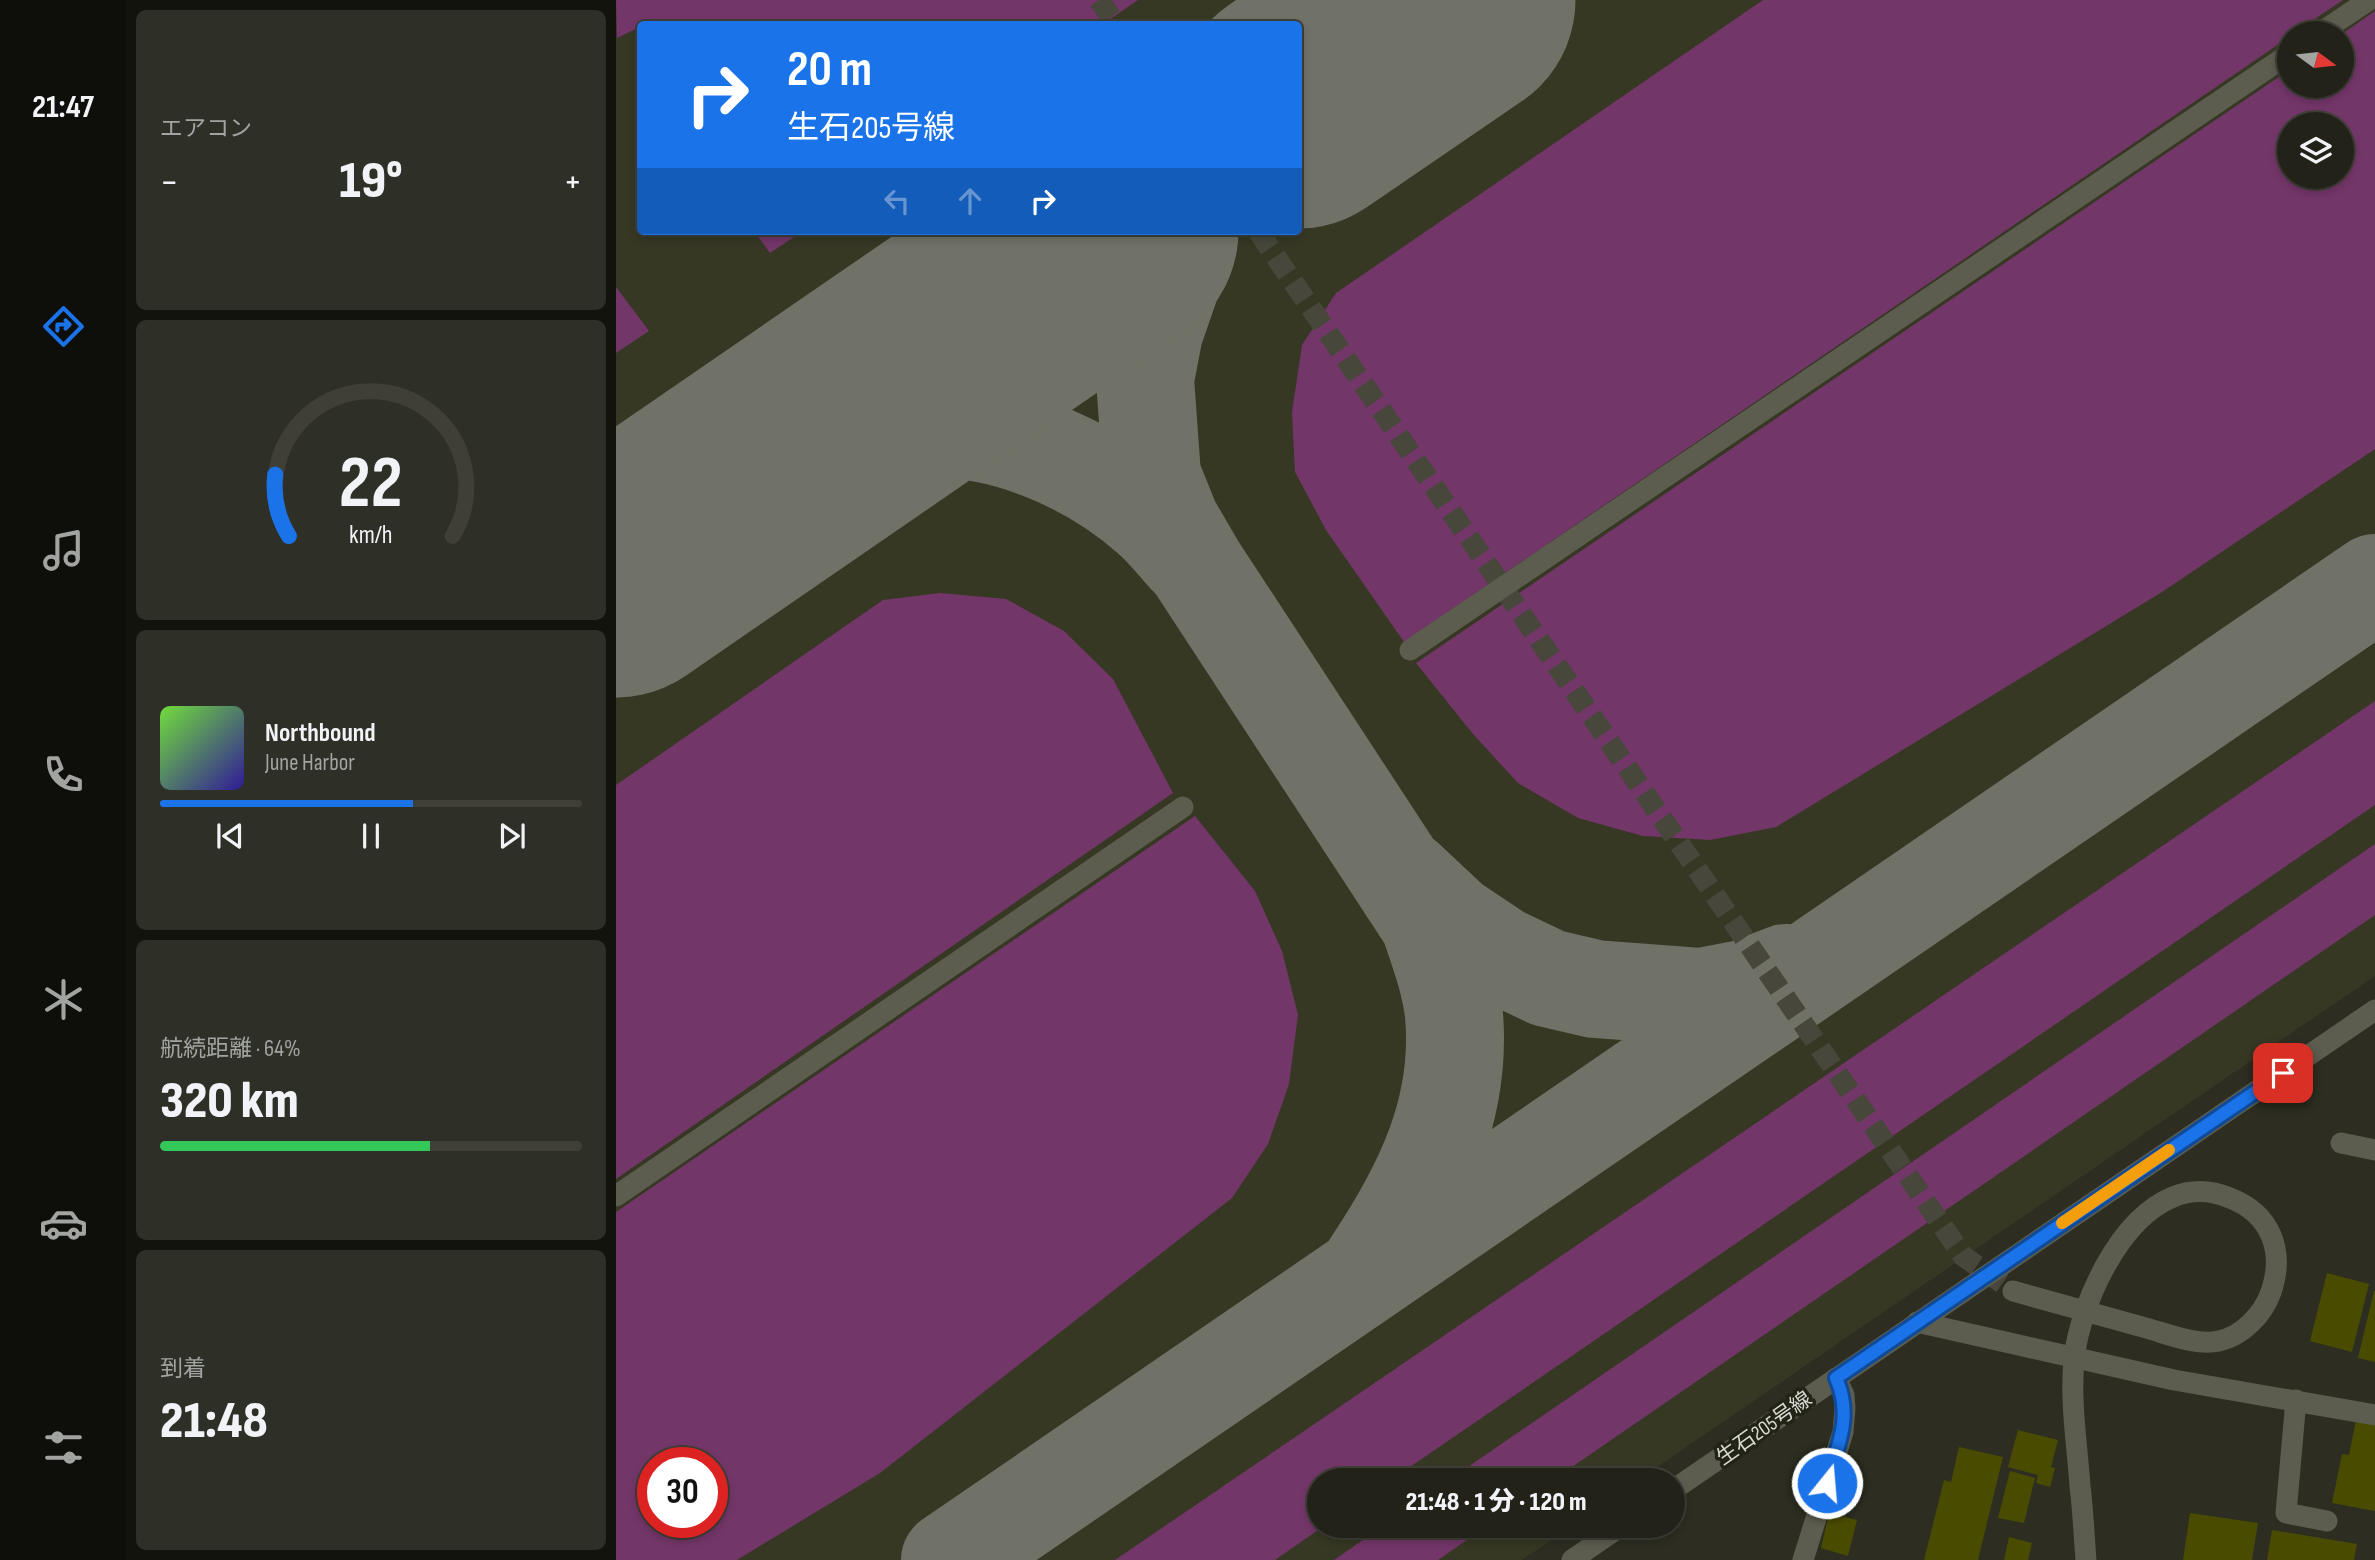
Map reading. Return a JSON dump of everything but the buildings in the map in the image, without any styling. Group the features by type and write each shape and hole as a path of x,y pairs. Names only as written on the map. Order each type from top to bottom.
{"street":[{"path":"2338,21 2369,0"},
{"path":"1410,650 2277,62"},
{"path":"616,1196 1183,807"},
{"name":"生石205号線","path":"1685,1482 2375,1010"},
{"path":"2341,1143 2375,1150"},
{"path":"2013,1291 2187,1339 2220,1341 2249,1326 2269,1299 2277,1267 2276,1248 2259,1215 2242,1203 2204,1191 2188,1192 2173,1197 2145,1214 2102,1270 2094,1290 2080,1332 2075,1357 2072,1406 2086,1560"},
{"path":"1917,1322 2174,1380 2296,1399 2375,1415"},
{"path":"1802,1560 1843,1432 1844,1395 1836,1378"},
{"path":"2296,1399 2286,1513 2327,1521"},
{"path":"1572,1560 1604,1538"}],"shaded area":[{"path":"616,0 2375,0 2375,976 1656,1468 1307,1468 1307,1538 1554,1538 1522,1560 616,1560"},
{"path":"616,0 1138,0 1107,21 637,21 637,28 617,38"},
{"path":"1763,0 2343,0 2312,21 2277,21 2277,45 1404,642 1326,530 1295,472 1292,412 1302,345 1336,293"},
{"path":"2375,11 2375,449 2162,592 1776,827 1710,840 1643,836 1578,818 1518,783 1473,734 1416,663 2277,78 2277,98 2354,98 2354,26"},
{"path":"757,235 797,235 770,253"},
{"path":"616,287 649,331 616,353"},
{"path":"940,593 1006,599 1064,631 1113,679 1173,793 616,1179 616,785 883,600"},
{"path":"2375,701 2375,805 1408,1468 1307,1468 1307,1538 1275,1560 1115,1560"},
{"path":"1195,816 1255,891 1282,951 1298,1015 1289,1084 1268,1144 1232,1198 880,1473 737,1560 616,1560 616,1212"},
{"path":"2375,844 2375,915 1570,1468 1466,1468"},
{"path":"1366,1538 1470,1538 1438,1560 1334,1560"}],"taxiway":[{"path":"1188,235 1154,332 1145,379 1152,476 1171,523 1196,566 1429,922 1450,991 1455,1050 1445,1115 1422,1177 1372,1264"},
{"path":"802,447 912,429 977,432 1009,439 1070,463 1099,479 1151,517 1187,556"},
{"path":"950,1560 2375,583"},
{"path":"1405,879 1452,923 1500,955 1548,978 1595,989 1702,997 1744,989 1786,973"}],"runway":[{"path":"1302,103 1453,0"},
{"path":"616,575 1110,235"}],"tunnel":[{"path":"1099,0 1114,21"},
{"path":"1261,235 1963,1256 2013,1291"}],"slow traffic":[{"path":"2062,1223 2169,1150"}],"route":[{"path":"1827,1483 1843,1432 1844,1395 1836,1378 2283,1073"}]}
